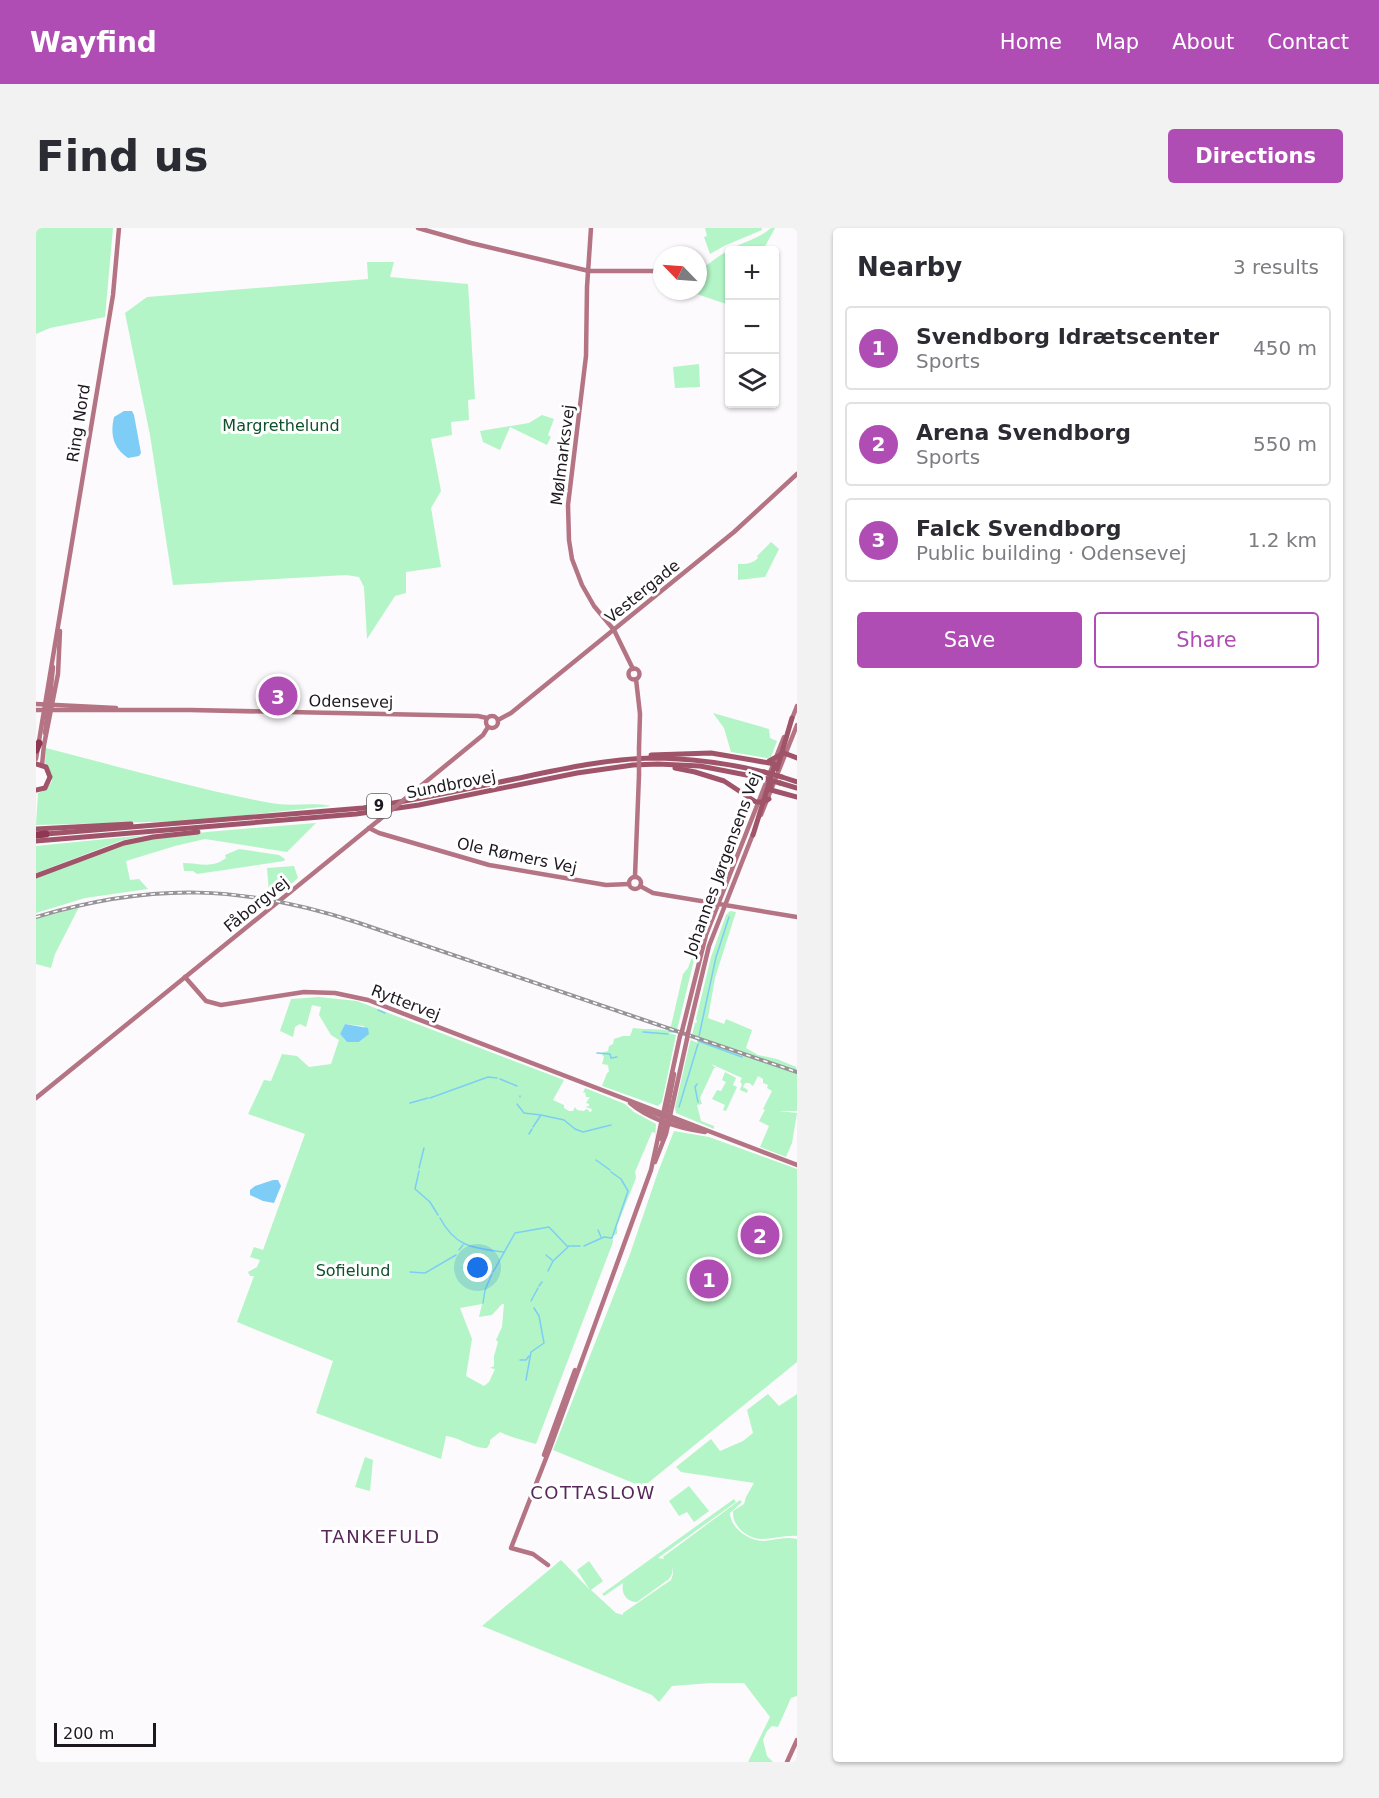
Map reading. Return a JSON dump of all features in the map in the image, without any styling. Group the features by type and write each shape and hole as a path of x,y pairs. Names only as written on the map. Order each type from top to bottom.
{"highway":[{"name":"9","path":"36,835 46,834"}],"main road":[{"path":"792,718 785,753 770,787 772,791 797,797"},
{"path":"604,762 634,757 693,753 772,760 785,753"},
{"path":"785,753 797,758"},
{"name":"Sundbrovej","path":"46,834 373,807 604,762 649,758 726,764 781,780 797,782"},
{"path":"753,835 759,802 775,768 772,760"},
{"path":"36,791 45,788 50,781 48,770 38,763"},
{"name":"Sundbrovej","path":"36,841 268,823 390,810 616,767 651,764 684,765 763,775"},
{"path":"616,767 667,768 695,772 724,781 759,802 769,799"},
{"name":"Sundbrovej","path":"781,780 797,788"},
{"path":"36,876 124,843 153,837 268,823"},
{"path":"36,829 136,824 151,826"}],"street":[{"name":"Ring Nord","path":"49,707 53,661 113,296 119,228"},
{"path":"418,228 589,271 653,272"},
{"name":"Mølmarksvej","path":"591,228 586,356 568,505 568,529 572,559 582,585 594,606 614,630 633,669 629,676 636,679 640,714 635,876"},
{"name":"Vestergade","path":"498,720 511,713 734,532 797,474"},
{"name":"Ring Nord","path":"38,763 59,662 60,621"},
{"name":"Johannes Jørgensens Vej","path":"772,760 797,706"},
{"name":"Odensevej","path":"36,707 142,710"},
{"name":"Odensevej","path":"49,707 487,718"},
{"path":"492,716 498,720 496,726 488,727 487,718 492,716"},
{"path":"785,753 797,725"},
{"name":"Fåborgvej","path":"36,1098 483,735 488,727"},
{"name":"Johannes Jørgensens Vej","path":"651,1170 658,1156 673,1068 698,960 772,791"},
{"name":"Johannes Jørgensens Vej","path":"548,1565 533,1554 511,1548 557,1418 651,1170 709,946 759,802"},
{"name":"Ole Rømers Vej","path":"369,828 379,833 489,865 606,885 629,884"},
{"path":"635,876 640,879 640,886 634,889 629,884 630,879 635,876"},
{"path":"640,886 653,893 797,917"},
{"name":"Ryttervej","path":"185,977 206,1000 221,1005 304,992 350,995 368,1000 620,1098 666,1118 680,1127 713,1134"},
{"name":"Ryttervej","path":"620,1098 666,1118 797,1165"},
{"path":"787,1762 797,1740"}],"green space":[{"path":"36,228 113,228 105,317 50,328 36,334"},
{"path":"705,228 762,228 762,230 710,254 704,237 707,236"},
{"path":"775,228 765,246 736,246"},
{"path":"725,252 725,304 707,297 707,265"},
{"name":"Margrethelund","path":"367,262 394,262 390,277 468,284 475,399 468,400 469,420 451,422 452,435 431,439 441,491 431,508 441,567 406,572 406,593 395,596 367,639 364,587 359,577 346,575 173,585 150,435 125,313 147,297 368,279"},
{"path":"699,364 700,387 675,388 673,367"},
{"path":"542,415 554,419 547,445 510,427 500,450 483,442 480,431 529,423"},
{"path":"771,542 779,549 765,577 738,580 738,564 756,560"},
{"path":"713,713 769,729 770,738 777,741 771,757 731,752 724,728"},
{"path":"46,748 243,797 278,804 331,806 190,821 36,825 38,793 46,790 52,781 52,774 45,763"},
{"path":"316,823 287,852 205,839 126,861 130,880 139,879 148,889 85,898 36,913 36,878 115,848 141,841 184,835"},
{"path":"146,835 120,841 36,873 36,846"},
{"path":"239,849 279,855 285,859 284,861 197,874 193,871 184,871 183,863 205,865 216,863 226,858 225,855"},
{"path":"294,866 298,878 276,897 269,892 267,868"},
{"path":"79,907 55,954 51,968 36,964 36,919"},
{"path":"730,911 736,912 715,978 708,1018 724,1024 726,1019 752,1030 746,1048 758,1055 777,1059 796,1067 797,1071 692,1035 711,957 726,915"},
{"path":"704,924 677,1030 669,1027 683,974 688,968"},
{"name":"Sofielund","path":"319,997 357,1001 564,1080 553,1100 564,1105 564,1108 569,1111 573,1111 575,1107 577,1110 586,1109 591,1112 592,1109 585,1107 589,1106 586,1103 590,1097 586,1097 585,1092 583,1093 585,1088 625,1104 634,1112 656,1124 655,1133 652,1132 635,1172 636,1178 617,1226 617,1234 612,1236 613,1242 536,1444 500,1432 490,1440 487,1448 446,1436 441,1459 316,1413 333,1361 237,1322 254,1276 250,1276 248,1272 257,1267 260,1260 250,1257 254,1247 263,1250 305,1134 248,1114 264,1080 271,1081 282,1054 297,1056 309,1067 331,1064 339,1040 331,1035 319,1015 321,1007 312,1005 306,1027 300,1024 295,1027 293,1037 280,1031 291,999","holes":["345,1024 364,1026 366,1036 359,1042 347,1042 340,1034","482,1304 479,1317 492,1315 504,1304 502,1327 496,1340 498,1342 494,1366 490,1368 495,1369 489,1382 484,1386 466,1376 472,1339 460,1308"]},
{"path":"633,1028 665,1030 674,1032 668,1033 676,1035 662,1102 658,1106 602,1086 609,1072 608,1065 602,1064 604,1057 601,1053 608,1051 614,1039 630,1036"},
{"path":"696,1039 797,1074 797,1111 779,1111 797,1113 792,1143 786,1157 760,1147 769,1126 759,1121 772,1091 758,1076 753,1086 745,1083 743,1087 748,1090 747,1093 740,1090 742,1078 711,1064 716,1068 700,1098 702,1104 697,1105 701,1121 714,1126 714,1129 676,1113 675,1107 690,1042 691,1040 698,1043"},
{"path":"725,1072 736,1078 733,1085 737,1087 726,1111 723,1110 725,1105 712,1099 717,1090 721,1091 726,1082 722,1080"},
{"path":"674,1131 709,1137 797,1169 797,1362 643,1487 553,1450 630,1254"},
{"path":"768,1394 779,1406 797,1394 797,1536 762,1539 751,1537 742,1531 733,1517 733,1511 744,1504 754,1483 681,1472 676,1467 711,1439 720,1451 743,1441 753,1433 747,1410"},
{"path":"365,1457 373,1460 370,1491 355,1487"},
{"path":"689,1486 709,1511 694,1522 687,1512 679,1516 669,1501"},
{"path":"734,1499 736,1502 658,1558 664,1559 663,1557 740,1500 742,1502 730,1513 733,1524 741,1533 752,1539 764,1541 797,1539 797,1696 791,1698 778,1727 772,1726 763,1740 767,1756 773,1762 748,1762 770,1717 744,1683 672,1686 659,1702 652,1695 482,1626 561,1560 590,1590 577,1570 589,1561 603,1581 591,1590 616,1613 623,1615 671,1580 672,1567 669,1579 637,1602 625,1596 623,1583 604,1596 602,1594"}],"water":[{"path":"124,411 132,411 134,415 141,453 139,456 128,458 119,450 114,440 112,429 114,417"},
{"path":"345,1024 368,1028 369,1034 359,1042 347,1042 340,1034"},
{"path":"278,1180 281,1186 274,1203 250,1195 250,1190 255,1186"}],"waterway":[{"path":"699,1036 716,957 729,917"},
{"path":"378,1010 385,1013"},
{"path":"669,1031 674,1032"},
{"path":"643,1032 668,1034"},
{"path":"698,1041 742,1057"},
{"path":"679,1107 698,1044"},
{"path":"597,1053 610,1054 611,1058 617,1057"},
{"path":"430,1098 488,1077 497,1078"},
{"path":"500,1079 517,1086"},
{"path":"697,1084 695,1087 698,1102"},
{"path":"410,1103 428,1098"},
{"path":"517,1104 524,1113 541,1115"},
{"path":"533,1127 541,1115 564,1120 583,1132 611,1125"},
{"path":"529,1134 532,1129"},
{"path":"419,1168 424,1148"},
{"path":"596,1160 610,1170"},
{"path":"419,1171 415,1189 430,1202 438,1215"},
{"path":"584,1246 604,1237 612,1238 628,1191 621,1179 611,1172"},
{"path":"440,1218 459,1241 475,1247 504,1252"},
{"path":"493,1272 515,1233 549,1227 567,1246 580,1246"},
{"path":"598,1230 601,1237"},
{"path":"459,1250 463,1245"},
{"path":"548,1271 553,1261 568,1247"},
{"path":"410,1272 425,1273 456,1255"},
{"path":"546,1255 552,1260"},
{"path":"483,1303 485,1290 492,1274"},
{"path":"539,1286 542,1282"},
{"path":"531,1301 538,1288"},
{"path":"526,1380 531,1352 544,1343 539,1316 534,1308"},
{"path":"520,1360 526,1360 529,1356"}],"railway":[{"path":"36,917 79,906 159,893 237,895 276,901 317,910 359,923 797,1072"}],"place":[{"name":"Falck Svendborg","path":"278,696"},
{"name":"Arena Svendborg","path":"760,1235"},
{"name":"Svendborg Idrætscenter","path":"709,1279"}],"district":[{"name":"COTTASLOW","path":"593,1493"},
{"name":"TANKEFULD","path":"381,1537"}]}
